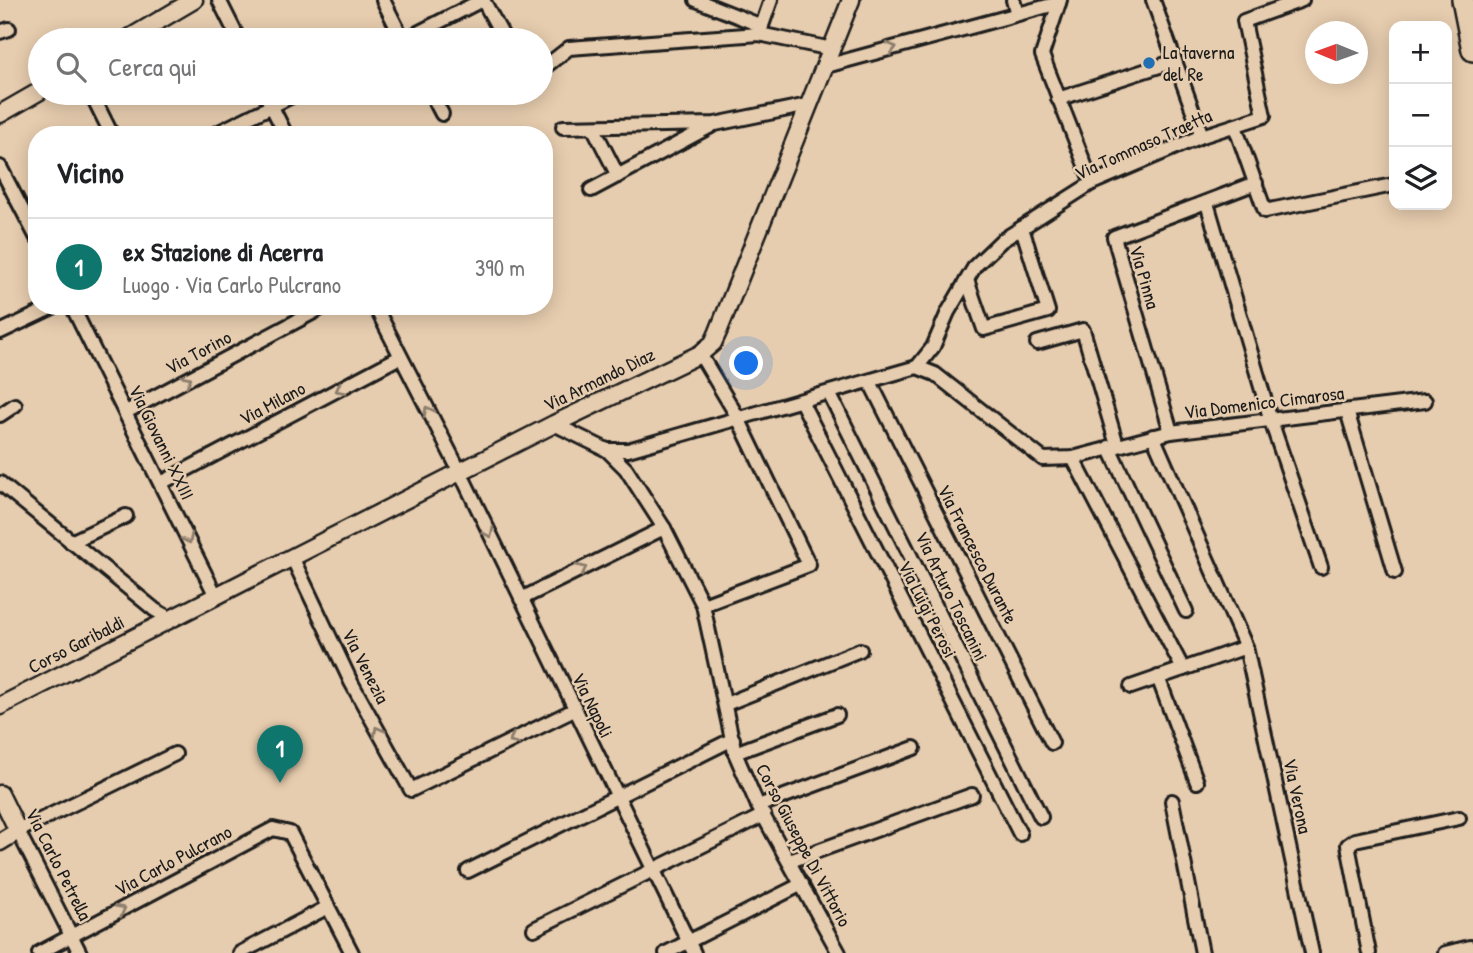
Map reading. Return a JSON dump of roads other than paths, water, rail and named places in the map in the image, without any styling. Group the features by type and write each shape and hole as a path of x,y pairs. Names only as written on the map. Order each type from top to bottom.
{"highway":[{"path":"1464,0 1473,50"}],"main road":[{"path":"146,28 194,0"},
{"name":"Via Armando Diaz","path":"171,619 554,424 701,354 713,343 718,332 851,0"},
{"path":"0,114 28,98"},
{"name":"Corso Garibaldi","path":"0,706 171,619"},
{"name":"Via Carlo Petrella","path":"0,794 19,831"},
{"path":"0,842 19,831"}],"street":[{"path":"219,0 233,28"},
{"path":"383,0 398,28"},
{"path":"696,0 761,30 832,49"},
{"path":"761,30 771,0"},
{"path":"1013,0 1017,14"},
{"path":"1153,0 1202,136"},
{"name":"Via Tommaso Traetta","path":"917,367 933,347 948,312 975,266 1001,241 1092,183 1202,136 1264,116 1244,21 1302,0"},
{"path":"426,28 476,1 496,28"},
{"path":"826,65 1059,1"},
{"path":"1059,1 1042,55 1092,183"},
{"path":"553,61 569,48 761,30"},
{"path":"1058,99 1175,61"},
{"path":"97,105 108,126"},
{"path":"437,105 442,114"},
{"path":"562,127 715,124 808,105"},
{"path":"231,126 271,106 281,126"},
{"path":"592,190 715,124"},
{"path":"1235,125 1265,211 1389,186"},
{"path":"593,127 618,176"},
{"path":"0,166 28,220"},
{"name":"Via Pinna","path":"1171,432 1114,237 1256,184"},
{"path":"1207,203 1271,421 1321,567"},
{"path":"967,280 984,330 1048,311 1022,228"},
{"path":"0,332 36,315"},
{"name":"Via Giovanni XXIII","path":"77,315 216,596"},
{"name":"Via Torino","path":"126,412 308,315"},
{"name":"Via Napoli","path":"379,315 460,472 615,796 691,947"},
{"path":"1037,343 1083,330 1113,446 1186,611"},
{"path":"701,354 737,416 809,565 703,605"},
{"name":"Via Milano","path":"161,483 400,357"},
{"path":"554,424 607,450 628,450 737,416 801,401 917,367"},
{"name":"Via Domenico Cimarosa","path":"917,367 935,374 1042,459 1073,458 1171,432 1425,401"},
{"name":"Via Francesco Durante","path":"870,382 1052,743"},
{"name":"Via Arturo Toscanini","path":"829,393 1041,817"},
{"name":"Via Luigi Perosi","path":"801,401 1020,834"},
{"path":"0,415 15,405"},
{"path":"1347,411 1395,572"},
{"name":"Via Verona","path":"1153,436 1246,647 1312,953"},
{"name":"Corso Giuseppe Di Vittorio","path":"607,450 626,468 664,528 703,605 735,753 761,811 839,953"},
{"path":"1073,458 1183,669"},
{"path":"0,483 171,619"},
{"path":"71,542 126,516"},
{"path":"521,599 664,528"},
{"name":"Via Venezia","path":"292,557 351,681 411,790 574,710"},
{"path":"1131,687 1246,647"},
{"path":"726,704 860,650"},
{"path":"1158,677 1197,782"},
{"path":"735,753 837,715"},
{"path":"468,871 733,739"},
{"path":"534,929 761,811 914,748"},
{"path":"19,831 175,754"},
{"path":"790,860 972,795"},
{"path":"1172,801 1202,953"},
{"path":"1369,953 1348,845 1355,840 1459,818"},
{"name":"Via Carlo Pulcrano","path":"39,953 273,829 290,833 328,907"},
{"name":"Via Carlo Petrella","path":"19,831 80,953"},
{"path":"666,953 691,947 802,884"},
{"path":"240,953 328,907 352,953"},
{"path":"1446,953 1470,947"}],"place":[{"name":"La taverna del Re","path":"1149,63"},
{"name":"ex Stazione di Acerra","path":"280,783"}]}
